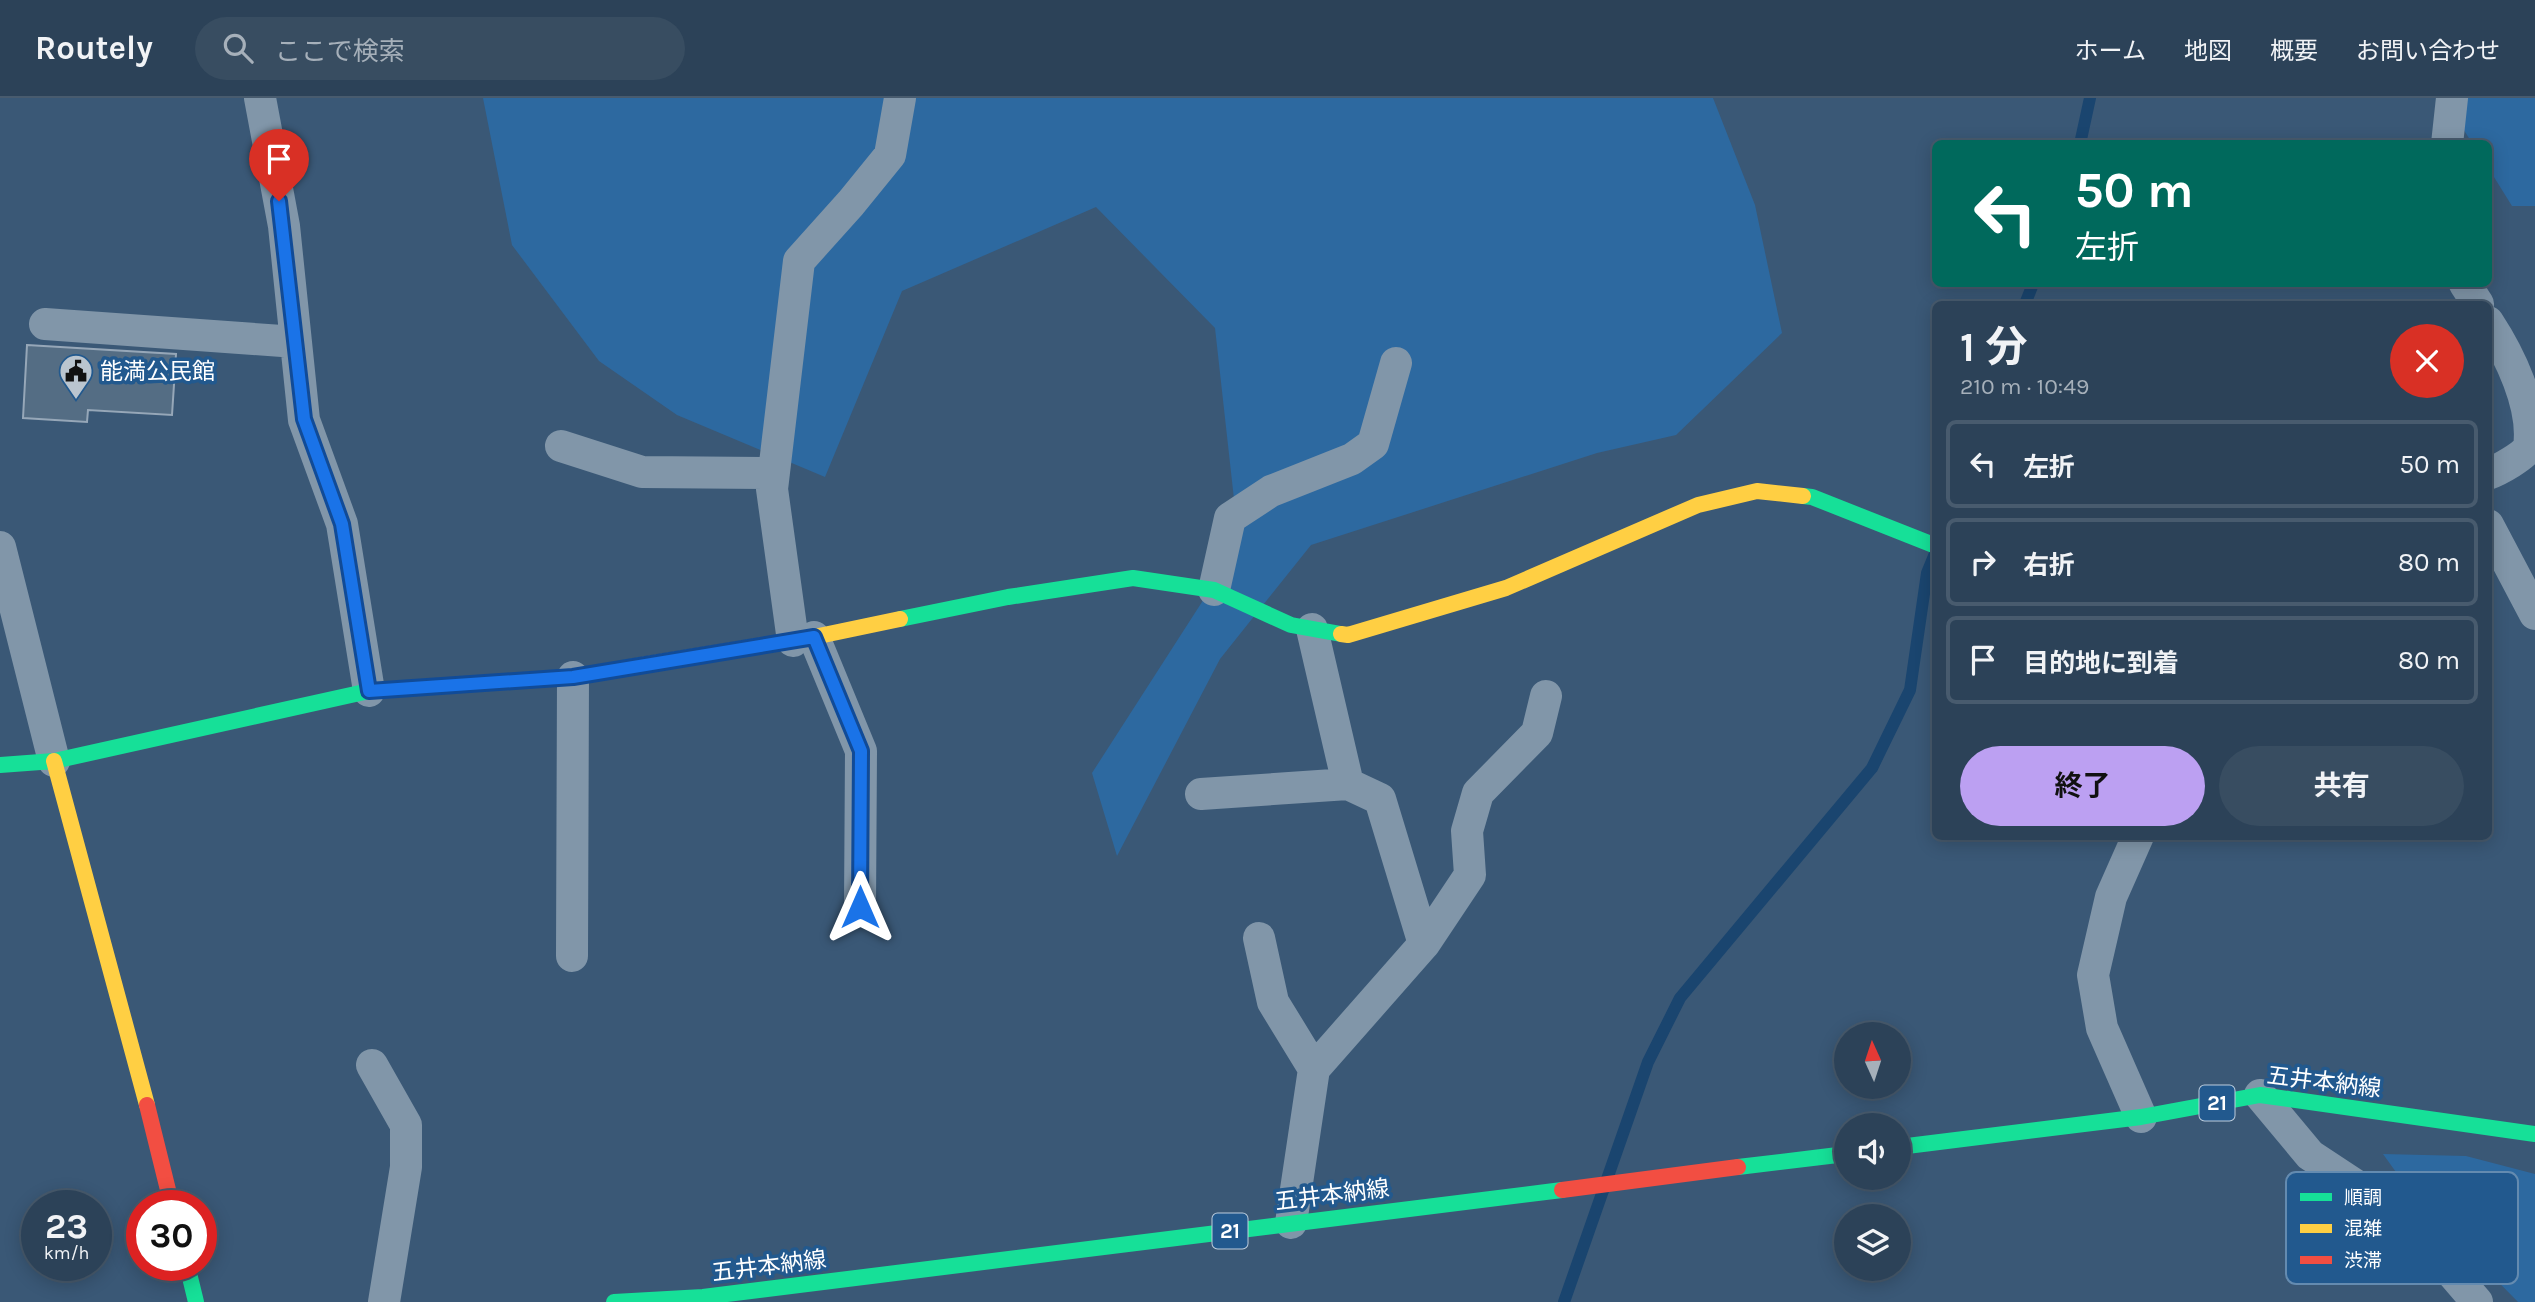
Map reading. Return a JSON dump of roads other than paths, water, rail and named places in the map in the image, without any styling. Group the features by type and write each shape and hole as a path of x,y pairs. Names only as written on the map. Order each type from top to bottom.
{"street":[{"path":"260,98 284,226 304,419 342,524 369,691"},
{"path":"860,907 861,751 804,639 772,489 799,261 890,155 900,98"},
{"path":"2447,140 2452,98"},
{"path":"45,324 296,342"},
{"path":"2492,328 2528,385 2535,427 2529,449 2492,472"},
{"path":"1214,590 1230,518 1271,491 1352,459 1373,444 1396,363"},
{"path":"561,446 642,472 774,473"},
{"path":"0,765 54,761 369,691 573,677 804,639 1008,597 1133,578 1214,590 1291,625 1349,635 1506,588 1698,505 1757,491 1812,497 1932,544"},
{"path":"2492,533 2535,614"},
{"path":"0,547 168,1190"},
{"path":"1312,629 1348,784"},
{"path":"572,956 573,677"},
{"path":"1291,1223 1314,1069 1424,944 1470,875 1468,831 1478,793 1537,733 1546,696"},
{"path":"1201,794 1348,784 1380,799 1424,944"},
{"path":"2136,840 2110,897 2093,975 2102,1028 2141,1117"},
{"path":"1259,939 1273,1002 1314,1069"},
{"path":"372,1065 406,1125 406,1167 384,1302"},
{"path":"2260,1095 2310,1155 2336,1172"},
{"name":"五井本納線","path":"1911,1146 2141,1117 2260,1095 2535,1134"},
{"name":"五井本納線","path":"614,1302 703,1297 1834,1155"},
{"path":"191,1281 196,1302"},
{"path":"2462,1284 2477,1302"}],"waterway":[{"path":"2081,140 2090,98"},
{"path":"2026,301 2032,287"},
{"path":"1564,1302 1648,1062 1680,998 1872,768 1910,690 1927,573 1932,561"}],"place":[{"name":"能満公民館","path":"76,401"}]}
